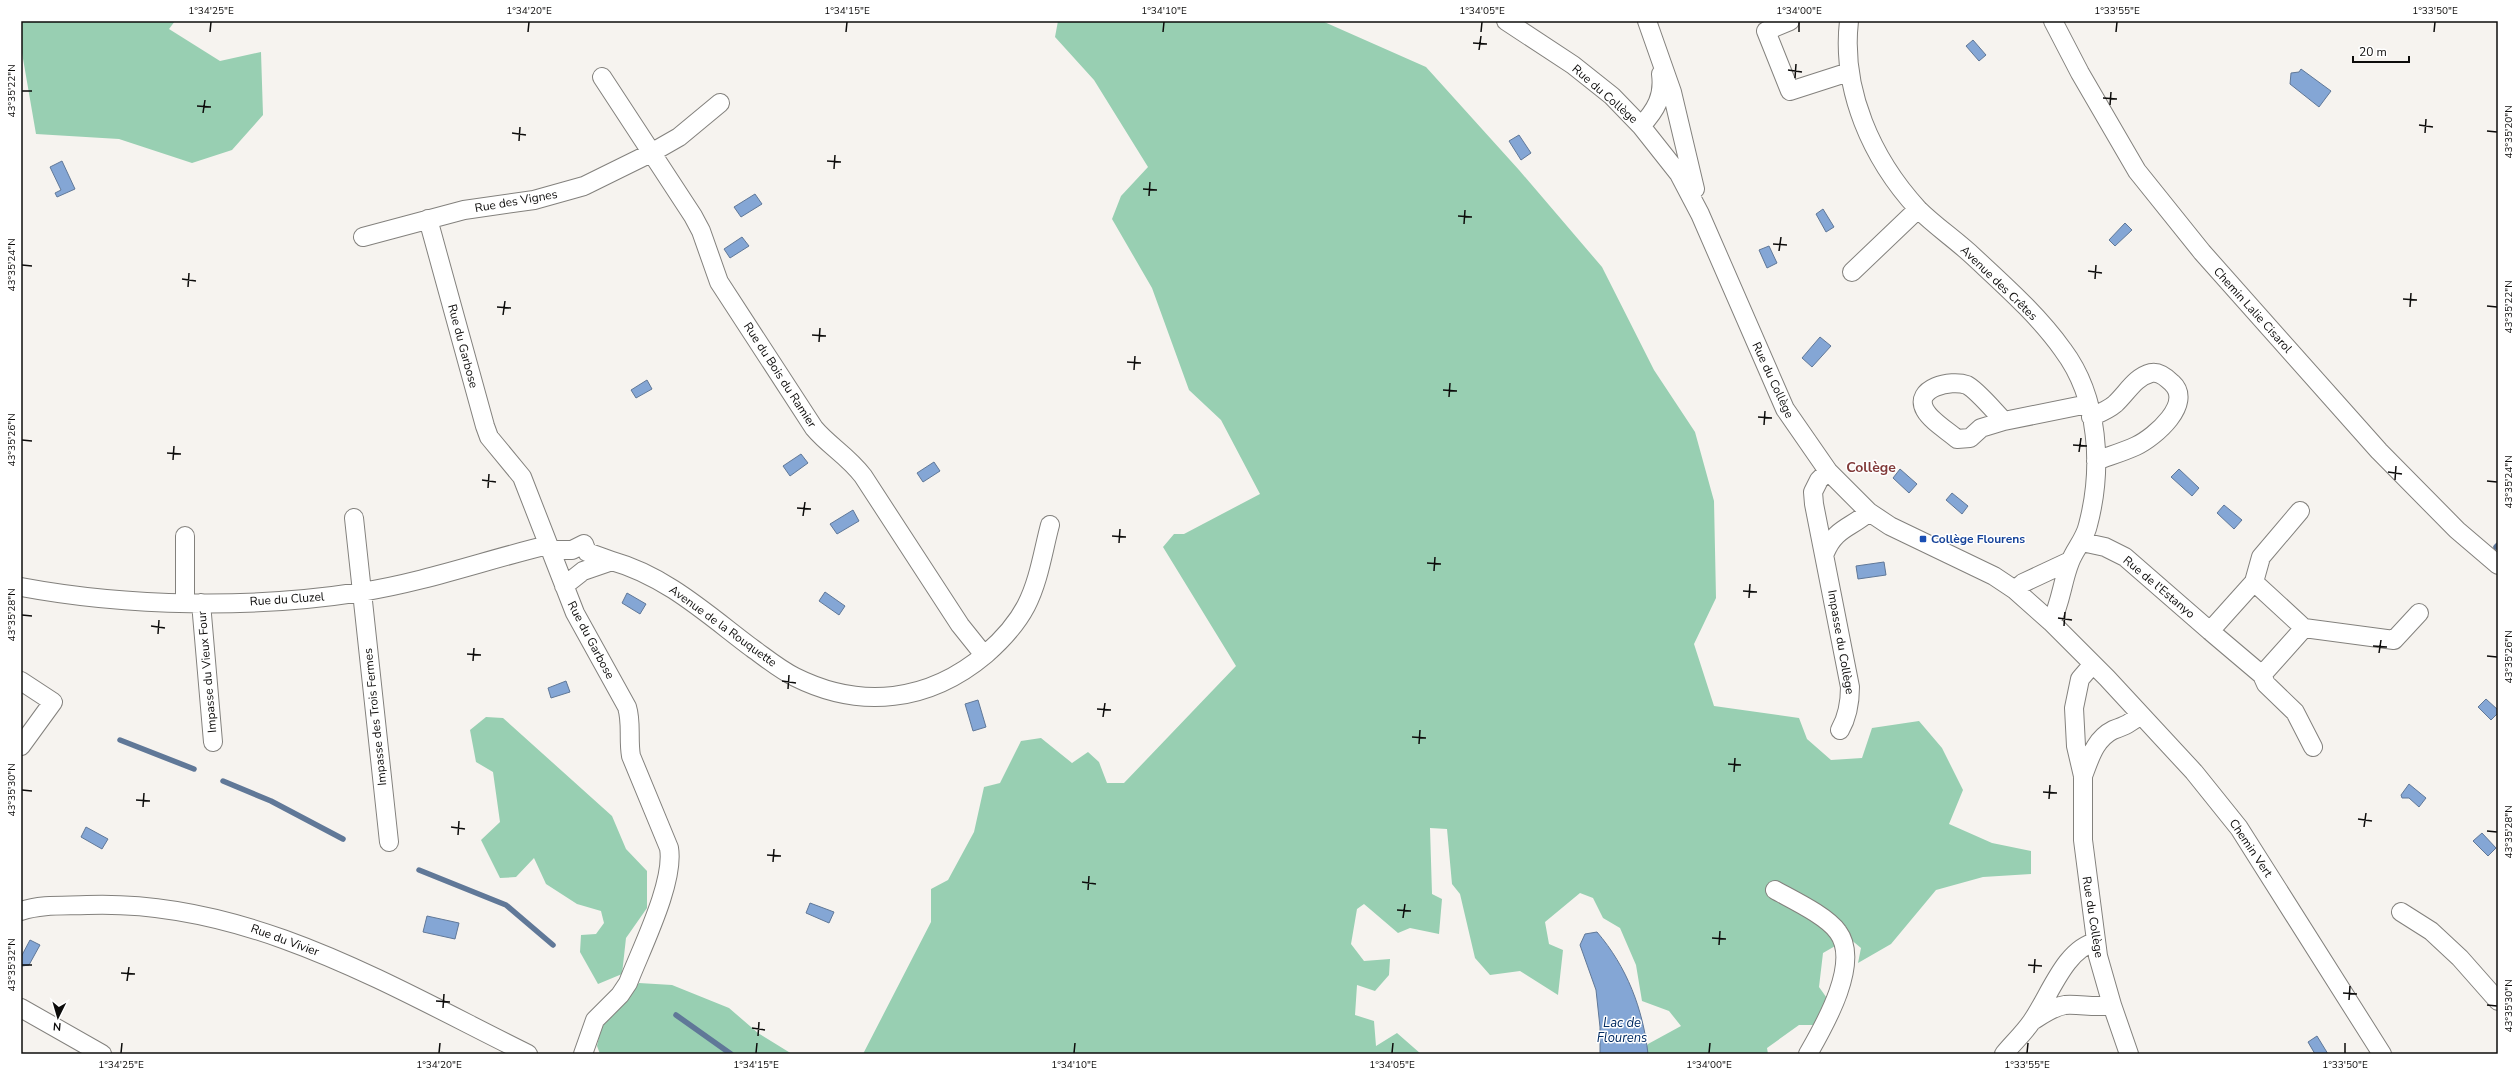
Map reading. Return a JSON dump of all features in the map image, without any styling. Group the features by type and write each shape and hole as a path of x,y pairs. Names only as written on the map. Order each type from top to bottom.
{"street":[{"name":"Rue du Collège","path":"1506,21 1573,65 1612,96 1658,145 1679,174 1700,214 1785,409 1828,471 1869,512 1890,526 1994,576 2015,590 2051,622 2092,664 2080,679 2074,708 2076,746 2083,776 2083,840 2096,942 2112,1005 2129,1054"},
{"path":"1647,21 1677,112 1700,214"},
{"path":"1790,21 1766,31 1790,91 1849,72"},
{"name":"Avenue des Crêtes","path":"1849,21 1847,42 1849,72 1868,135 1883,165 1918,209 1973,256 2038,318 2064,351 2082,385 2090,411 2096,439 2093,503 2088,526 2082,542 2070,561 2057,611 2051,622"},
{"name":"Chemin Lalie Cisarol","path":"2053,21 2080,73 2137,171 2202,252 2379,451 2457,530 2498,565"},
{"path":"1641,126 1657,107 1662,94 1657,48"},
{"name":"Rue du Bois du Ramier","path":"602,77 702,231 719,282 814,428 822,437 849,458 863,476 960,625 984,655"},
{"name":"Rue des Vignes","path":"363,237 464,210 534,200 584,186 651,153 679,137 720,103"},
{"path":"1658,145 1671,131 1677,112"},
{"path":"1852,272 1918,209"},
{"name":"Rue du Garbose","path":"428,219 485,426 493,442 522,478 575,613 627,707 630,717 629,743 631,756 669,848 671,859 668,879 628,983 620,995 595,1020 583,1054"},
{"path":"2004,421 2090,411 2104,412 2115,404 2142,376 2154,372 2164,375 2178,388 2180,400 2176,411 2145,441 2096,461"},
{"name":"Impasse du Collège","path":"1828,471 1819,480 1813,492 1817,528 1825,553 1850,687 1850,703 1846,720 1840,730"},
{"path":"2210,631 2254,582 2262,557 2300,511"},
{"path":"1825,553 1830,540 1844,528 1869,512"},
{"name":"Impasse des Trois Fermes","path":"354,518 389,842"},
{"name":"Avenue de la Rouquette","path":"549,548 572,550 584,544 587,552 639,570 655,578 774,664 794,676 835,692 876,697 899,696 920,692 954,677 1000,641 1026,606 1035,586 1050,525"},
{"name":"Impasse du Vieux Four","path":"185,536 213,742"},
{"name":"Rue de l'Estanyo","path":"2082,542 2105,547 2125,557 2262,675 2266,684 2295,712 2312,747"},
{"name":"Rue du Cluzel","path":"21,587 88,597 193,603 283,601 362,592 549,548"},
{"path":"564,586 583,572 612,561"},
{"path":"2015,590 2023,583 2070,561"},
{"path":"2254,582 2304,628 2394,640 2419,613"},
{"path":"2262,675 2304,628"},
{"name":"Chemin Vert","path":"2092,664 2194,772 2239,828 2382,1054"},
{"path":"21,681 53,702 21,746"},
{"name":"Rue du Collège","path":"2083,776 2098,742 2111,731 2133,722 2140,715"},
{"path":"1775,890 1814,912 1838,932 1845,951 1844,975 1822,1029 1808,1054"},
{"name":"Rue du Vivier","path":"21,911 47,906 120,904 201,914 236,923 328,956 528,1054"},
{"path":"2401,912 2431,931 2460,958 2498,1001"},
{"path":"2004,1054 2032,1022 2073,954 2086,944 2096,942"},
{"path":"2032,1022 2050,1010 2064,1005 2101,1007 2112,1005"},
{"path":"21,1008 102,1054"}],"green space":[{"path":"21,21 175,21 169,29 220,61 261,52 263,115 232,150 192,163 119,139 36,134 21,47"},
{"path":"1058,21 1322,21 1426,67 1519,170 1602,267 1654,370 1695,432 1714,501 1716,598 1694,644 1714,706 1799,718 1807,739 1831,760 1862,758 1872,728 1919,721 1942,748 1963,790 1949,824 1992,843 2031,851 2031,874 1983,877 1936,890 1891,944 1858,963 1861,948 1849,938 1823,953 1819,987 1834,1008 1827,1025 1799,1025 1767,1048 1768,1054 1642,1054 1648,1044 1681,1026 1669,1011 1642,1001 1636,965 1620,928 1603,918 1593,898 1580,893 1545,922 1549,944 1563,950 1558,995 1520,971 1490,975 1475,958 1460,894 1452,884 1447,829 1430,828 1432,894 1442,899 1439,934 1410,928 1398,933 1364,904 1357,909 1351,944 1364,961 1390,959 1389,975 1375,991 1357,985 1355,1015 1374,1021 1376,1046 1397,1033 1421,1054 863,1054 931,922 931,889 948,880 974,832 984,787 1000,783 1021,741 1041,738 1072,763 1088,752 1099,762 1107,783 1124,783 1236,666 1163,547 1174,534 1184,534 1260,494 1221,420 1189,390 1152,288 1112,219 1121,196 1148,167 1094,80 1055,37"},
{"path":"486,717 503,718 612,816 626,849 647,871 647,908 626,938 622,974 598,984 580,952 581,935 596,934 604,923 601,911 577,904 546,884 534,858 516,877 500,878 481,840 500,822 493,772 476,762 470,730"},
{"path":"639,983 672,985 729,1008 758,1033 792,1054 600,1054 597,1046 602,1023 625,1001"}],"water":[{"path":"1973,40 1986,55 1979,61 1966,46"},
{"path":"2301,69 2331,91 2319,107 2290,84 2291,73 2299,72"},
{"path":"1519,135 1531,153 1521,160 1509,141"},
{"path":"62,161 75,189 57,197 55,193 61,190 50,167"},
{"path":"755,194 762,204 741,217 734,207"},
{"path":"1823,209 1834,227 1826,232 1816,214"},
{"path":"2125,223 2132,230 2115,246 2109,240"},
{"path":"742,237 749,246 730,258 724,249"},
{"path":"1769,246 1777,263 1767,268 1759,250"},
{"path":"1820,337 1831,346 1812,367 1802,358"},
{"path":"647,380 652,389 636,398 631,390"},
{"path":"801,454 808,463 790,476 783,466"},
{"path":"934,462 940,471 923,482 917,473"},
{"path":"1900,469 1917,484 1909,493 1893,478"},
{"path":"2179,469 2199,488 2192,496 2171,477"},
{"path":"1952,493 1968,506 1962,514 1946,500"},
{"path":"2224,505 2242,520 2234,529 2217,513"},
{"path":"853,510 859,521 837,534 830,524"},
{"path":"1884,562 1886,575 1858,579 1856,566"},
{"path":"825,592 845,606 839,615 819,601"},
{"path":"627,593 646,604 640,614 622,603"},
{"path":"566,681 570,692 551,698 548,688"},
{"path":"2486,699 2498,710 2498,713 2491,720 2478,707"},
{"path":"978,700 986,727 973,731 965,704"},
{"path":"2409,784 2426,798 2419,807 2409,798 2402,798 2401,795"},
{"path":"86,827 108,839 102,849 81,837"},
{"path":"2482,833 2496,848 2488,856 2473,841"},
{"path":"810,903 834,912 829,923 806,913"},
{"path":"427,916 459,923 455,939 423,932"},
{"name":"Lac de Flourens","path":"1597,932 1608,945 1632,989 1638,1005 1646,1037 1648,1054 1600,1054 1600,1027 1596,990 1580,945 1585,934"},
{"path":"30,940 40,945 29,965 22,966 21,957"},
{"path":"2317,1036 2328,1054 2315,1054 2308,1042"}],"waterway":[{"path":"120,740 194,769"},
{"path":"223,781 271,801 343,839"},
{"path":"419,870 506,905 553,945"},
{"path":"676,1015 731,1054"}],"place":[{"name":"Collège Flourens","path":"1923,539"}],"district":[{"name":"Collège","path":"1871,467"}]}
